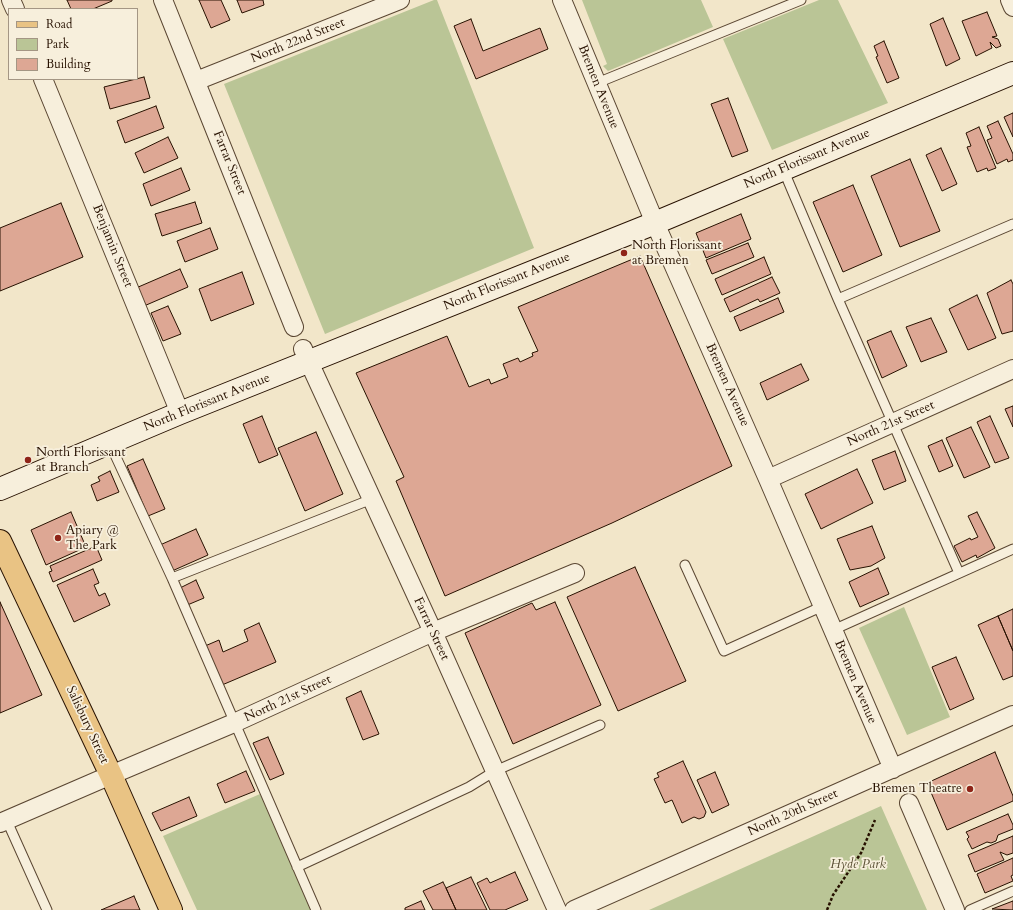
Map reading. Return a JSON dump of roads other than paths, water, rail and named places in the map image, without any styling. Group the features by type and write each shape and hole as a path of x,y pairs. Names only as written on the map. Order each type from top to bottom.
{"main road":[{"name":"North Florissant Avenue","path":"0,489 110,444 306,356 655,223 1013,73"},
{"name":"Salisbury Street","path":"0,543 111,775 171,910"}],"street":[{"name":"Farrar Street","path":"163,0 294,327"},
{"name":"North 22nd Street","path":"196,81 400,0"},
{"name":"Bremen Avenue","path":"562,0 655,223 768,479 893,769"},
{"path":"1010,0 1013,7"},
{"name":"Benjamin Street","path":"43,80 180,413"},
{"name":"Farrar Street","path":"306,356 433,632 557,910"},
{"name":"North 21st Street","path":"768,479 1013,370"},
{"name":"North 21st Street","path":"3,822 234,723 433,632 575,573"},
{"name":"North 20th Street","path":"574,910 1013,715"},
{"path":"909,803 955,910"}],"lane":[{"path":"597,84 801,0"},
{"path":"783,169 838,299 959,573"},
{"path":"838,299 1013,224"},
{"path":"110,444 172,578 316,910"},
{"path":"172,578 372,499"},
{"path":"833,630 1013,549"},
{"path":"685,565 724,651 823,606"},
{"path":"297,867 469,787 495,771 600,725"},
{"path":"3,822 47,910"},
{"path":"970,910 1013,891"}],"place":[{"name":"North Florissant at Bremen","path":"624,253"},
{"name":"North Florissant at Branch","path":"28,460"},
{"name":"Apiary @ The Park","path":"58,538"},
{"name":"Bremen Theatre","path":"970,789"}],"park label":[{"name":"Hyde Park","path":"858,865"}]}
